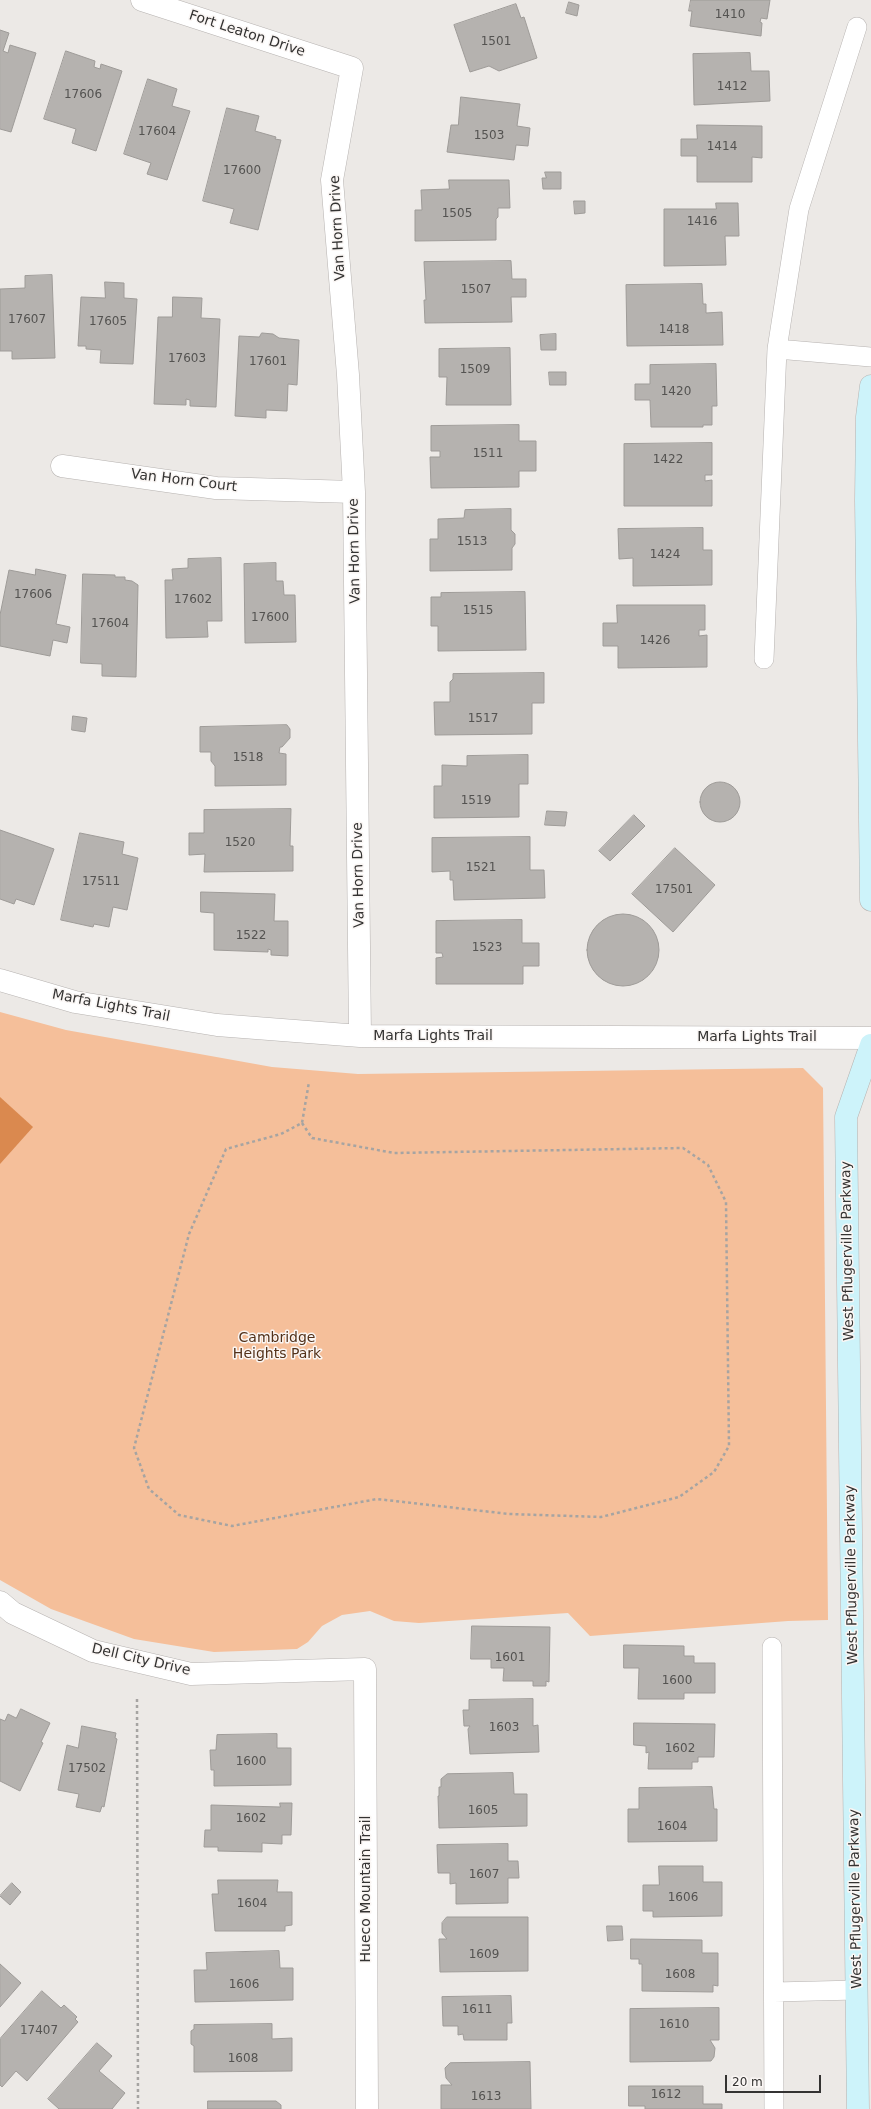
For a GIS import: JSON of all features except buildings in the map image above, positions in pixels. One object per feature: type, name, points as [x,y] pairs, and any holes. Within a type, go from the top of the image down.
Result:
[{"type":"main road","points":[[871,386],[867,417],[866,500],[871,900]]},
{"type":"main road","name":"West Pflugerville Parkway","points":[[858,2109],[846,1117],[871,1045]]},
{"type":"street","name":"Fort Leaton Drive","points":[[142,0],[352,68]]},
{"type":"street","name":"Van Horn Drive","points":[[352,68],[332,180],[348,375],[354,492],[360,1036]]},
{"type":"street","name":"Van Horn Court","points":[[62,466],[216,488],[354,492]]},
{"type":"street","name":"Marfa Lights Trail","points":[[0,980],[75,1002],[217,1025],[360,1036],[871,1038]]},
{"type":"street","name":"Dell City Drive","points":[[0,1602],[13,1613],[93,1650],[191,1674],[365,1669]]},
{"type":"street","name":"Hueco Mountain Trail","points":[[365,1669],[367,2109]]},
{"type":"lane","points":[[764,659],[777,349],[799,208],[857,27]]},
{"type":"lane","points":[[777,349],[871,357]]},
{"type":"lane","points":[[772,1647],[774,2109]]},
{"type":"lane","points":[[774,1992],[857,1990]]},
{"type":"path","points":[[302,1123],[281,1134],[226,1149],[189,1234],[134,1448],[149,1489],[179,1515],[232,1526],[377,1499],[509,1514],[601,1517],[679,1497],[714,1472],[729,1446],[726,1202],[708,1165],[683,1148],[394,1153],[312,1138],[302,1123],[309,1082]]},
{"type":"path","points":[[137,1699],[138,2109]]},
{"type":"green space","name":"Cambridge Heights Park","points":[[0,1012],[66,1030],[272,1067],[358,1074],[803,1068],[823,1088],[828,1620],[788,1621],[590,1636],[568,1613],[419,1623],[394,1621],[370,1611],[342,1615],[322,1626],[308,1642],[297,1649],[214,1652],[134,1639],[51,1609],[0,1580]]},
{"type":"shaded area","points":[[0,1097],[33,1127],[0,1164]]}]
